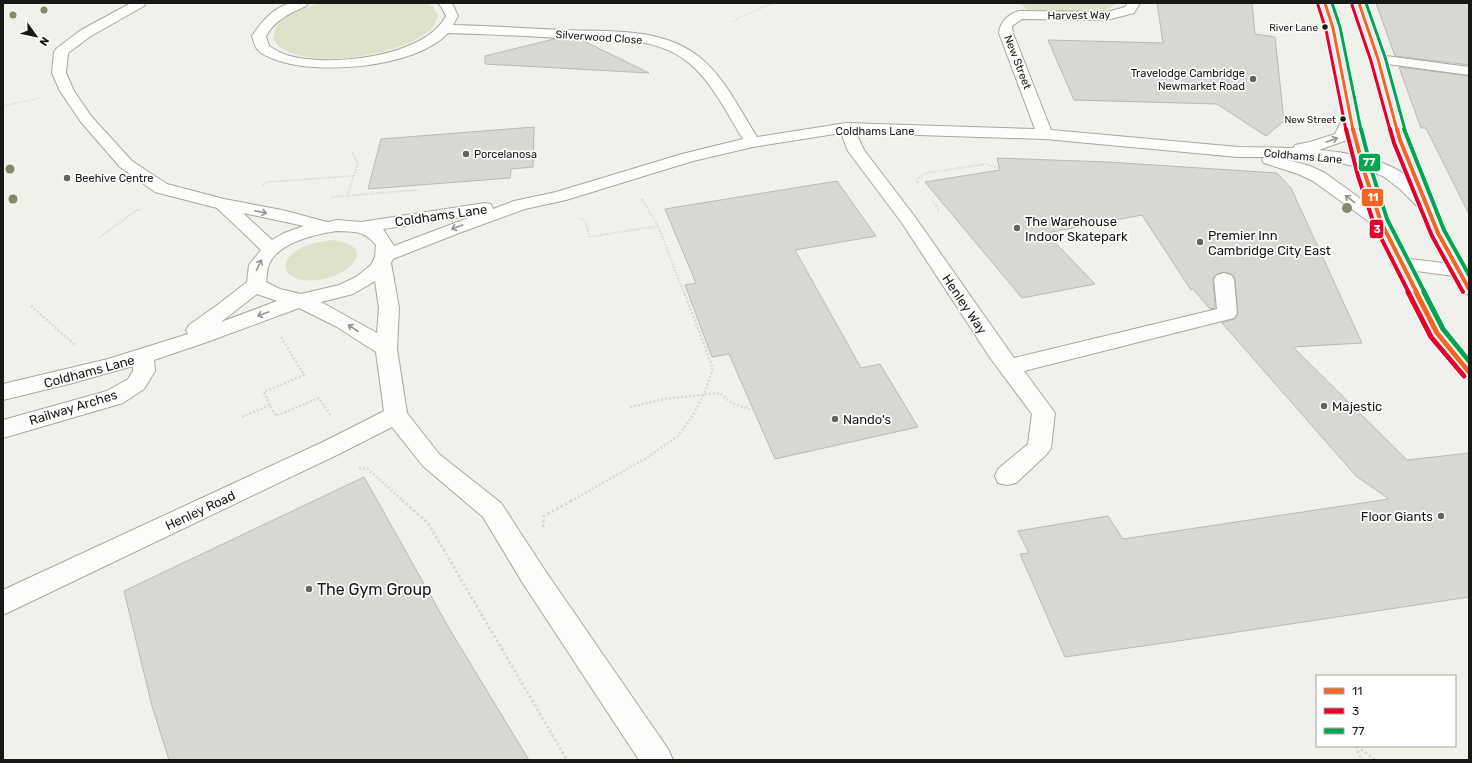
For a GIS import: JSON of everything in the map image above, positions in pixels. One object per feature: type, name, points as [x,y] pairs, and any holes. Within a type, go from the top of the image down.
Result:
[{"type":"main road","points":[[1325,3],[1332,28],[1350,117],[1381,222],[1437,333],[1469,372]]},
{"type":"main road","points":[[1359,3],[1378,58],[1400,140],[1406,156],[1438,233],[1464,271],[1469,289]]},
{"type":"street","points":[[140,3],[86,33],[61,52],[59,73],[67,91],[95,130],[126,164],[161,188],[223,204],[282,215],[324,226]]},
{"type":"street","points":[[302,3],[282,12],[266,24],[259,36],[263,48],[279,58],[305,64],[337,64],[372,60],[405,52],[430,41],[446,28],[452,16],[448,6],[444,3]]},
{"type":"street","name":"Harvest Way","points":[[1015,12],[1107,16],[1130,10],[1134,3]]},
{"type":"street","name":"New Street","points":[[1015,12],[1012,19],[1006,26],[1006,33],[1045,134]]},
{"type":"street","name":"Silverwood Close","points":[[446,28],[612,36],[653,41],[671,46],[685,53],[701,66],[753,142]]},
{"type":"street","points":[[1378,58],[1469,71]]},
{"type":"street","points":[[1238,152],[1312,147],[1322,144],[1340,137],[1350,117]]},
{"type":"street","name":"Coldhams Lane","points":[[383,259],[453,229],[520,205],[560,196],[688,157],[753,142],[846,128],[1045,134],[1238,152],[1285,152],[1331,156],[1364,168],[1373,175],[1389,172]]},
{"type":"street","name":"Henley Way","points":[[846,128],[856,151],[909,221],[1009,367],[1044,413],[1039,448],[1007,476]]},
{"type":"street","points":[[1238,152],[1286,164],[1318,177],[1381,222]]},
{"type":"street","points":[[1406,156],[1389,172],[1406,185],[1427,206]]},
{"type":"street","points":[[223,204],[270,248]]},
{"type":"street","name":"Coldhams Lane","points":[[362,227],[477,208],[520,205]]},
{"type":"street","points":[[386,349],[349,325],[300,301],[277,296],[265,291],[256,284],[254,276],[263,256],[270,248],[292,236],[324,226],[346,225],[362,227],[376,234],[384,244],[383,259],[389,308],[386,349],[396,415],[431,460],[492,510],[534,577],[657,760]]},
{"type":"street","points":[[300,301],[343,291],[363,281],[374,272],[383,259]]},
{"type":"street","points":[[1401,264],[1464,271]]},
{"type":"street","points":[[1009,367],[1227,313],[1224,279]]},
{"type":"street","name":"Coldhams Lane","points":[[174,346],[223,311],[256,284]]},
{"type":"street","name":"Coldhams Lane","points":[[3,392],[51,381],[143,356],[300,301]]},
{"type":"street","name":"Railway Arches","points":[[3,429],[115,397],[136,384],[144,371],[143,356]]},
{"type":"street","name":"Henley Road","points":[[3,603],[333,447],[396,415]]},
{"type":"path","points":[[734,22],[738,18],[773,3]]},
{"type":"path","points":[[347,196],[358,164],[352,152]]},
{"type":"path","points":[[922,188],[917,182],[917,179],[926,173],[986,164],[999,168]]},
{"type":"path","points":[[258,188],[268,182],[354,176]]},
{"type":"path","points":[[542,528],[544,516],[648,457],[678,436],[693,415],[704,394],[713,368],[658,226],[639,196]]},
{"type":"path","points":[[909,221],[937,214],[940,210],[930,199]]},
{"type":"path","points":[[100,237],[137,210],[144,209]]},
{"type":"path","points":[[580,218],[586,222],[589,236],[658,226]]},
{"type":"path","points":[[31,306],[80,349]]},
{"type":"path","points":[[280,335],[304,375],[264,392],[276,416],[319,398],[331,416]]},
{"type":"path","points":[[630,407],[664,399],[719,393],[732,403],[755,411]]},
{"type":"path","points":[[242,417],[270,405]]},
{"type":"path","points":[[353,468],[368,469],[428,523],[567,760]]},
{"type":"path","points":[[1356,747],[1361,760]]},
{"type":"path","points":[[1357,747],[1375,760]]},
{"type":"green space","points":[[320,3],[426,3],[433,7],[438,16],[433,27],[421,37],[383,52],[360,56],[314,58],[295,55],[280,47],[273,39],[275,31],[282,20],[294,13]]},
{"type":"green space","points":[[1019,3],[1118,3],[1101,13],[1031,13]]},
{"type":"green space","points":[[333,240],[347,244],[356,251],[357,255],[355,260],[343,272],[324,279],[314,280],[296,278],[288,273],[286,263],[289,257],[299,249],[320,242]]},
{"type":"building","points":[[1157,3],[1252,3],[1255,34],[1275,37],[1284,121],[1266,136],[1217,104],[1074,100],[1048,40],[1163,43]]},
{"type":"building","points":[[1376,3],[1469,3],[1469,65],[1395,56]]},
{"type":"building","points":[[554,39],[582,40],[649,73],[485,64],[485,56]]},
{"type":"building","points":[[1399,67],[1469,76],[1469,214],[1426,128],[1421,128]]},
{"type":"building","name":"Porcelanosa","points":[[534,127],[533,167],[511,169],[510,178],[368,189],[381,139]]},
{"type":"building","points":[[997,158],[1108,162],[1277,173],[1291,188],[1362,343],[1293,347],[1407,460],[1469,453],[1469,597],[1065,657],[1020,554],[1029,553],[1018,531],[1108,516],[1123,539],[1389,499],[1356,476],[1222,323],[1234,319],[1238,313],[1235,279],[1232,274],[1224,272],[1217,274],[1213,278],[1215,308],[1210,309],[1193,289],[1191,290],[1142,215],[1046,233],[1095,284],[1022,298],[925,182],[1000,170]]},
{"type":"building","points":[[837,181],[876,236],[795,250],[861,368],[880,364],[918,427],[775,459],[729,354],[712,357],[685,285],[696,283],[665,209]]},
{"type":"building","points":[[364,477],[450,630],[529,760],[169,760],[152,706],[124,591]]},
{"type":"transit line","name":"11","points":[[1325,3],[1333,28],[1350,117],[1365,174],[1381,222],[1437,333],[1469,372]]},
{"type":"transit line","name":"77","points":[[1332,3],[1340,27],[1357,115],[1372,172],[1387,219],[1443,329],[1469,361]]},
{"type":"transit line","name":"11","points":[[1359,3],[1378,59],[1400,140],[1438,233],[1469,289]]},
{"type":"transit line","name":"77","points":[[1366,3],[1385,57],[1407,138],[1444,230],[1469,275]]},
{"type":"transit line","name":"3","points":[[1318,5],[1326,30],[1343,119],[1358,176],[1374,224],[1431,337],[1464,376]]},
{"type":"transit line","name":"3","points":[[1352,5],[1371,61],[1394,143],[1432,236],[1463,292]]},
{"type":"place","name":"River Lane","points":[[1325,27]]},
{"type":"place","name":"Travelodge Cambridge Newmarket Road","points":[[1253,79]]},
{"type":"place","name":"New Street","points":[[1343,119]]},
{"type":"place","name":"Porcelanosa","points":[[466,154]]},
{"type":"place","name":"Beehive Centre","points":[[67,178]]},
{"type":"place","name":"The Warehouse Indoor Skatepark","points":[[1017,228]]},
{"type":"place","name":"Premier Inn Cambridge City East","points":[[1200,242]]},
{"type":"place","name":"Majestic","points":[[1324,406]]},
{"type":"place","name":"Nando's","points":[[835,419]]},
{"type":"place","name":"Floor Giants","points":[[1441,516]]},
{"type":"place","name":"The Gym Group","points":[[309,589]]}]
